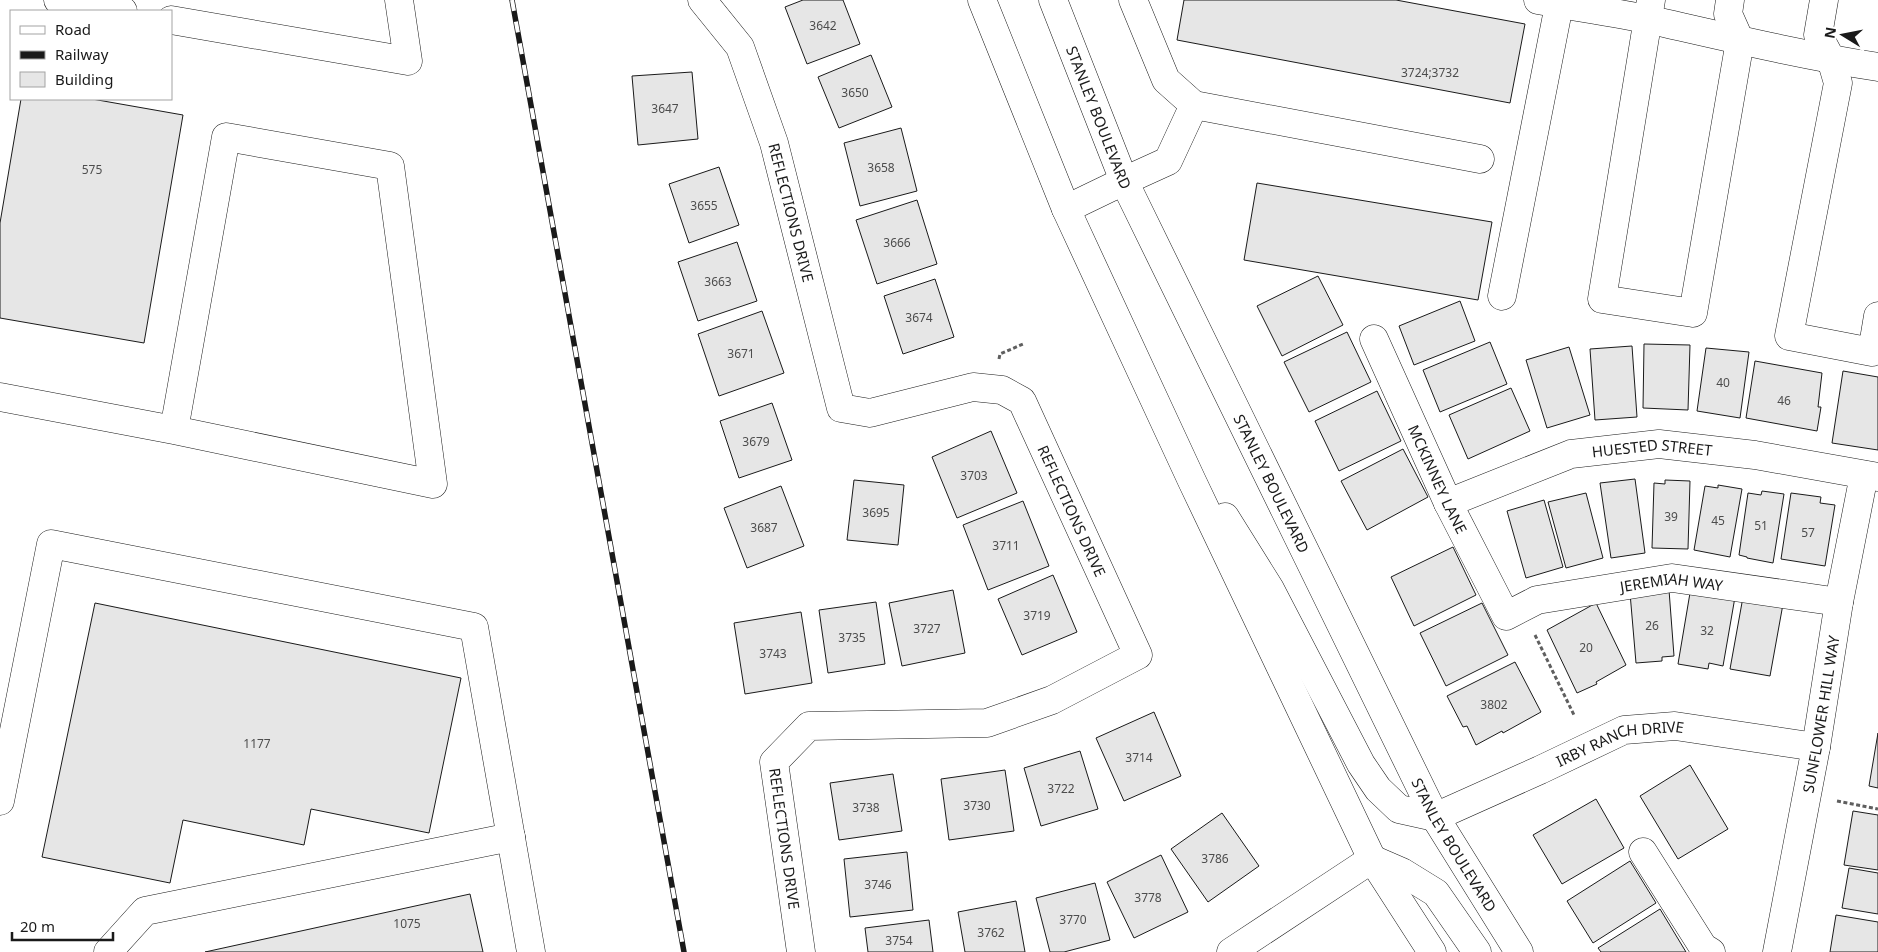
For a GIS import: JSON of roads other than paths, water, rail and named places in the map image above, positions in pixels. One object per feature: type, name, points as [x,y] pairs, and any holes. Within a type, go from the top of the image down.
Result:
[{"type":"street","points":[[58,0],[117,10]]},
{"type":"street","points":[[172,20],[408,61],[399,0]]},
{"type":"street","name":"REFLECTIONS DRIVE","points":[[702,0],[740,47],[774,143],[841,408],[870,413],[973,386],[1002,390],[1022,401],[1138,655],[1052,700],[987,722],[809,726],[774,762],[802,952]]},
{"type":"street","points":[[982,0],[1066,209],[1192,482],[1372,858],[1432,952]]},
{"type":"street","name":"STANLEY BOULEVARD","points":[[1053,0],[1124,181],[1435,817],[1519,952]]},
{"type":"street","points":[[1133,0],[1166,80],[1194,105],[1480,159]]},
{"type":"street","points":[[1650,10],[1602,299],[1693,314],[1740,41],[1728,14],[1730,0]]},
{"type":"street","points":[[1824,0],[1818,35],[1831,59],[1838,83],[1789,336],[1872,352],[1878,316]]},
{"type":"street","points":[[1502,296],[1552,1],[1650,10],[1740,41],[1878,67]]},
{"type":"street","points":[[1066,209],[1168,162],[1194,105]]},
{"type":"street","points":[[0,397],[174,430],[433,484],[390,166],[226,137],[174,430]]},
{"type":"street","name":"MCKINNEY LANE","points":[[1374,340],[1448,504],[1514,611]]},
{"type":"street","name":"HUESTED STREET","points":[[1448,504],[1571,454],[1659,444],[1755,455],[1871,476]]},
{"type":"street","name":"SUNFLOWER HILL WAY","points":[[1777,952],[1816,747],[1839,602],[1871,476]]},
{"type":"street","points":[[1192,482],[1227,518],[1270,589],[1361,764],[1378,789],[1399,809],[1435,817]]},
{"type":"street","points":[[0,801],[51,544],[474,628],[531,952]]},
{"type":"street","name":"JEREMIAH WAY","points":[[1514,611],[1537,600],[1672,578],[1839,602]]},
{"type":"street","name":"IRBY RANCH DRIVE","points":[[1435,817],[1624,730],[1675,726],[1816,747]]},
{"type":"street","points":[[108,952],[145,911],[511,837]]},
{"type":"street","points":[[1643,852],[1703,946],[1710,952]]},
{"type":"street","points":[[1231,952],[1372,858]]},
{"type":"street","points":[[1372,858],[1402,872],[1436,894],[1477,952]]},
{"type":"railway","points":[[512,0],[684,952]]}]
